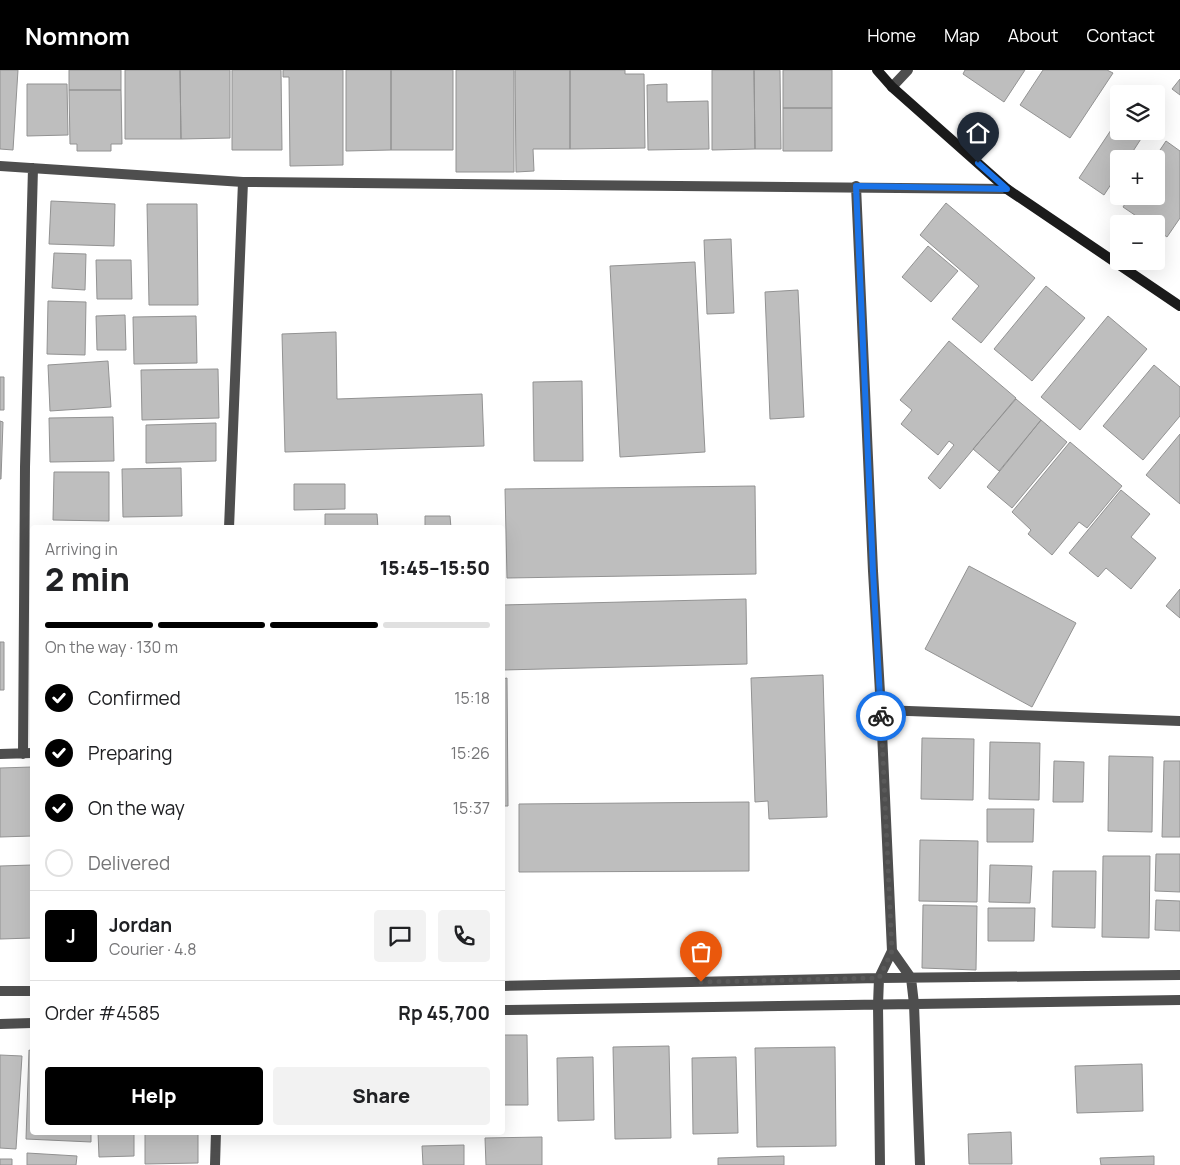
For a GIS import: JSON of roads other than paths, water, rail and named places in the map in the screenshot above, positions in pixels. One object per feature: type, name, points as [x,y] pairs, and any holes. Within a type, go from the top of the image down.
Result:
[{"type":"street","points":[[877,70],[892,87],[1007,189],[1180,306]]},
{"type":"street","points":[[892,87],[908,70]]},
{"type":"street","points":[[0,166],[243,182],[856,186],[1007,189]]},
{"type":"street","points":[[0,754],[28,753],[25,467],[33,168]]},
{"type":"street","points":[[229,525],[243,182]]},
{"type":"street","points":[[856,186],[872,561],[892,951],[879,978],[880,1165]]},
{"type":"street","points":[[881,710],[1180,721]]},
{"type":"street","points":[[892,951],[911,978],[914,1004],[920,1165]]},
{"type":"street","points":[[505,986],[879,978],[1180,975]]},
{"type":"street","points":[[0,992],[30,992]]},
{"type":"street","points":[[505,1010],[1180,1000]]},
{"type":"street","points":[[0,1024],[30,1023]]},
{"type":"street","points":[[215,1165],[216,1135]]}]
